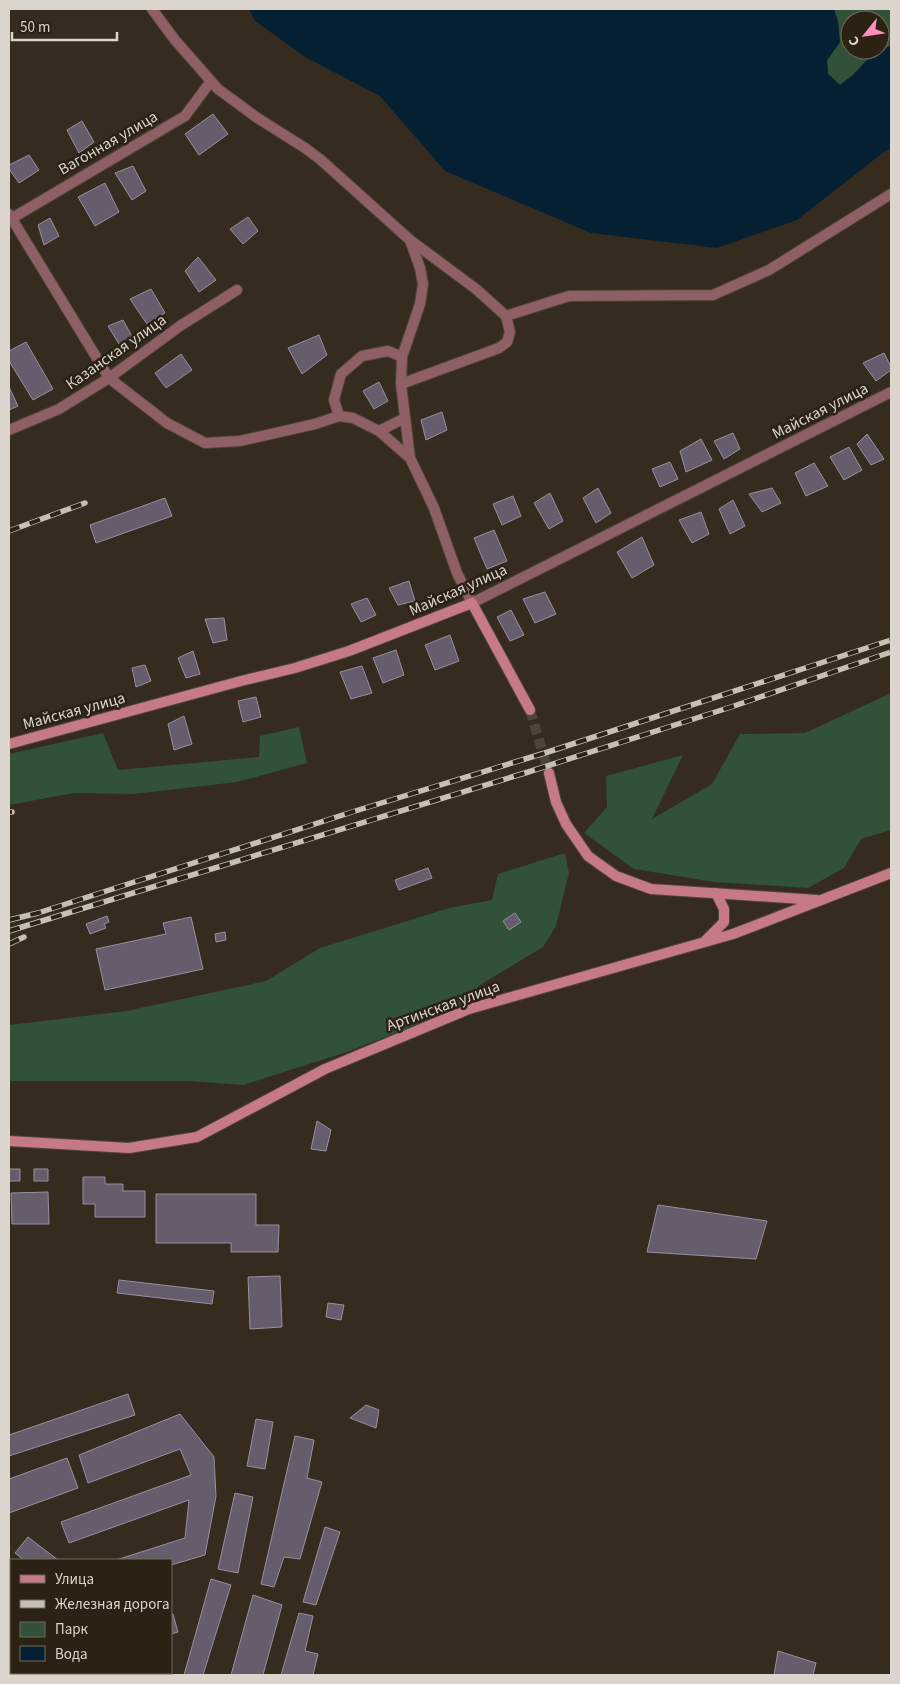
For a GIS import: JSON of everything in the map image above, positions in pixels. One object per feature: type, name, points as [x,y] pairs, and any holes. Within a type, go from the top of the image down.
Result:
[{"type":"street","points":[[152,9],[175,40],[218,89],[256,117],[322,160],[410,240],[476,289],[506,316],[510,332],[507,342],[499,348],[401,384]]},
{"type":"street","name":"Вагонная улица","points":[[10,217],[185,116],[211,81]]},
{"type":"street","points":[[506,316],[569,296],[712,295],[769,270],[891,194]]},
{"type":"street","points":[[10,217],[109,378],[167,423],[204,442],[240,441],[315,424],[340,416],[353,418],[379,431],[410,458]]},
{"type":"street","points":[[410,240],[420,268],[423,284],[420,304],[402,357],[401,384],[410,458],[434,508],[457,573],[530,710]]},
{"type":"street","name":"Казанская улица","points":[[9,430],[59,409],[109,378],[180,326],[237,290]]},
{"type":"street","points":[[340,416],[334,400],[341,374],[362,356],[388,351],[402,357]]},
{"type":"street","name":"Майская улица","points":[[9,744],[304,666],[349,651],[472,603],[891,392]]},
{"type":"street","points":[[379,431],[405,418]]},
{"type":"street","points":[[549,772],[556,802],[566,824],[588,856],[616,876],[651,888],[821,900]]},
{"type":"street","name":"Артинская улица","points":[[9,1141],[129,1148],[197,1137],[325,1069],[469,1009],[733,934],[891,873]]},
{"type":"street","points":[[704,942],[724,922],[724,909],[716,893]]},
{"type":"green space","points":[[834,9],[891,9],[891,45],[890,10],[840,10],[840,42],[838,22]]},
{"type":"green space","points":[[840,42],[840,60],[868,60],[840,85],[828,74],[827,60]]},
{"type":"green space","points":[[891,693],[891,830],[861,839],[844,868],[808,888],[714,882],[634,869],[584,833],[607,807],[606,776],[683,755],[652,819],[712,784],[740,734],[805,733]]},
{"type":"green space","points":[[299,727],[307,763],[237,782],[134,794],[74,793],[9,805],[9,754],[103,733],[118,770],[259,757],[260,736]]},
{"type":"green space","points":[[565,853],[569,873],[556,926],[543,947],[480,985],[459,1008],[347,1052],[243,1085],[189,1081],[9,1081],[9,1025],[126,1011],[266,981],[320,948],[449,908],[492,900],[498,874]]},
{"type":"water","points":[[249,9],[834,9],[838,22],[840,42],[827,60],[828,74],[840,85],[868,60],[890,60],[891,45],[891,148],[797,220],[717,248],[591,233],[445,171],[380,96],[305,57],[254,20]]},
{"type":"building","points":[[213,114],[228,134],[199,155],[185,134]]},
{"type":"building","points":[[82,121],[94,142],[79,153],[67,130]]},
{"type":"building","points":[[29,155],[39,170],[19,183],[9,169],[9,165]]},
{"type":"building","points":[[133,166],[146,191],[132,200],[115,173]]},
{"type":"building","points":[[105,183],[119,212],[95,226],[78,197]]},
{"type":"building","points":[[248,217],[258,231],[243,244],[230,229]]},
{"type":"building","points":[[50,218],[59,236],[44,245],[38,225]]},
{"type":"building","points":[[198,257],[216,280],[199,292],[185,271]]},
{"type":"building","points":[[151,289],[165,313],[147,324],[130,299]]},
{"type":"building","points":[[123,320],[133,338],[119,344],[108,326]]},
{"type":"building","points":[[319,335],[327,355],[302,374],[288,348]]},
{"type":"building","points":[[26,342],[53,389],[33,400],[9,361],[9,351]]},
{"type":"building","points":[[884,353],[891,370],[876,381],[863,363]]},
{"type":"building","points":[[181,354],[192,370],[166,388],[155,373]]},
{"type":"building","points":[[379,382],[388,401],[374,409],[363,391]]},
{"type":"building","points":[[9,387],[18,406],[9,410]]},
{"type":"building","points":[[442,412],[447,430],[426,440],[421,420]]},
{"type":"building","points":[[733,433],[740,449],[724,459],[714,441]]},
{"type":"building","points":[[867,434],[884,459],[871,465],[857,444]]},
{"type":"building","points":[[701,439],[712,460],[686,472],[680,451]]},
{"type":"building","points":[[849,447],[862,470],[844,480],[830,457]]},
{"type":"building","points":[[670,462],[678,479],[660,487],[652,469]]},
{"type":"building","points":[[814,463],[828,486],[806,496],[795,473]]},
{"type":"building","points":[[598,488],[611,513],[596,523],[583,498]]},
{"type":"building","points":[[772,488],[781,503],[762,512],[749,494]]},
{"type":"building","points":[[550,493],[563,521],[549,529],[534,503]]},
{"type":"building","points":[[513,496],[521,516],[502,525],[493,504]]},
{"type":"building","points":[[165,498],[172,516],[96,543],[90,525]]},
{"type":"building","points":[[733,500],[745,526],[730,534],[719,509]]},
{"type":"building","points":[[701,512],[709,534],[692,543],[679,520]]},
{"type":"building","points":[[494,530],[507,561],[487,569],[474,538]]},
{"type":"building","points":[[642,537],[654,565],[632,578],[617,552]]},
{"type":"building","points":[[409,581],[415,601],[398,605],[389,588]]},
{"type":"building","points":[[545,592],[556,614],[535,623],[523,599]]},
{"type":"building","points":[[367,598],[376,615],[361,622],[351,604]]},
{"type":"building","points":[[511,610],[524,635],[510,641],[497,617]]},
{"type":"building","points":[[224,618],[227,640],[213,643],[205,619]]},
{"type":"building","points":[[450,635],[459,661],[435,670],[425,645]]},
{"type":"building","points":[[396,650],[404,675],[383,683],[373,658]]},
{"type":"building","points":[[193,651],[200,674],[186,678],[178,658]]},
{"type":"building","points":[[145,665],[151,681],[136,687],[132,668]]},
{"type":"building","points":[[362,666],[372,693],[351,699],[340,672]]},
{"type":"building","points":[[256,697],[261,717],[243,722],[238,701]]},
{"type":"building","points":[[184,716],[192,744],[174,750],[168,724]]},
{"type":"building","points":[[428,868],[432,878],[399,890],[395,880]]},
{"type":"building","points":[[515,913],[521,922],[509,930],[503,921]]},
{"type":"building","points":[[107,916],[109,922],[104,924],[106,928],[90,934],[86,924]]},
{"type":"building","points":[[191,917],[203,969],[105,990],[96,949],[166,934],[163,923]]},
{"type":"building","points":[[225,932],[226,940],[216,942],[215,934]]},
{"type":"building","points":[[317,1121],[331,1130],[326,1151],[311,1149]]},
{"type":"building","points":[[9,1169],[20,1169],[20,1181],[9,1181]]},
{"type":"building","points":[[34,1169],[48,1169],[48,1181],[34,1181]]},
{"type":"building","points":[[83,1177],[105,1177],[105,1184],[123,1184],[123,1191],[145,1191],[145,1217],[95,1217],[95,1204],[83,1204]]},
{"type":"building","points":[[48,1192],[49,1224],[12,1224],[11,1193]]},
{"type":"building","points":[[156,1194],[256,1194],[256,1225],[279,1225],[278,1252],[231,1252],[231,1243],[156,1243]]},
{"type":"building","points":[[658,1205],[767,1221],[756,1259],[647,1252]]},
{"type":"building","points":[[280,1276],[282,1327],[250,1329],[248,1277]]},
{"type":"building","points":[[119,1280],[214,1291],[212,1304],[117,1293]]},
{"type":"building","points":[[328,1303],[344,1305],[341,1320],[326,1317]]},
{"type":"building","points":[[128,1394],[135,1415],[9,1456],[9,1435]]},
{"type":"building","points":[[366,1405],[379,1410],[376,1428],[350,1418]]},
{"type":"building","points":[[180,1414],[214,1457],[216,1496],[205,1555],[172,1565],[172,1559],[119,1559],[185,1538],[189,1500],[69,1543],[61,1522],[191,1475],[180,1449],[88,1483],[79,1455]]},
{"type":"building","points":[[256,1419],[273,1422],[265,1469],[247,1466]]},
{"type":"building","points":[[295,1436],[314,1440],[307,1478],[322,1482],[300,1559],[284,1557],[274,1587],[261,1584]]},
{"type":"building","points":[[67,1458],[78,1488],[9,1513],[9,1479]]},
{"type":"building","points":[[235,1493],[253,1497],[238,1573],[218,1569]]},
{"type":"building","points":[[325,1527],[340,1532],[316,1605],[303,1602]]},
{"type":"building","points":[[28,1537],[57,1559],[23,1559],[15,1553]]},
{"type":"building","points":[[211,1579],[231,1585],[203,1675],[184,1675]]},
{"type":"building","points":[[253,1595],[282,1605],[263,1675],[231,1675]]},
{"type":"building","points":[[299,1613],[313,1616],[305,1651],[318,1654],[313,1675],[281,1675]]},
{"type":"building","points":[[172,1614],[178,1632],[172,1634]]},
{"type":"building","points":[[778,1651],[816,1663],[813,1675],[774,1675]]},
{"type":"building","points":[[104,1674],[158,1674],[154,1675],[101,1675]]},
{"type":"tunnel","points":[[530,710],[549,773]]},
{"type":"railway","points":[[9,531],[85,503]]},
{"type":"railway","points":[[9,920],[38,913],[352,812],[548,752],[891,640]]},
{"type":"railway","points":[[9,931],[525,773],[731,707],[891,652]]},
{"type":"railway","points":[[9,944],[24,937]]}]
